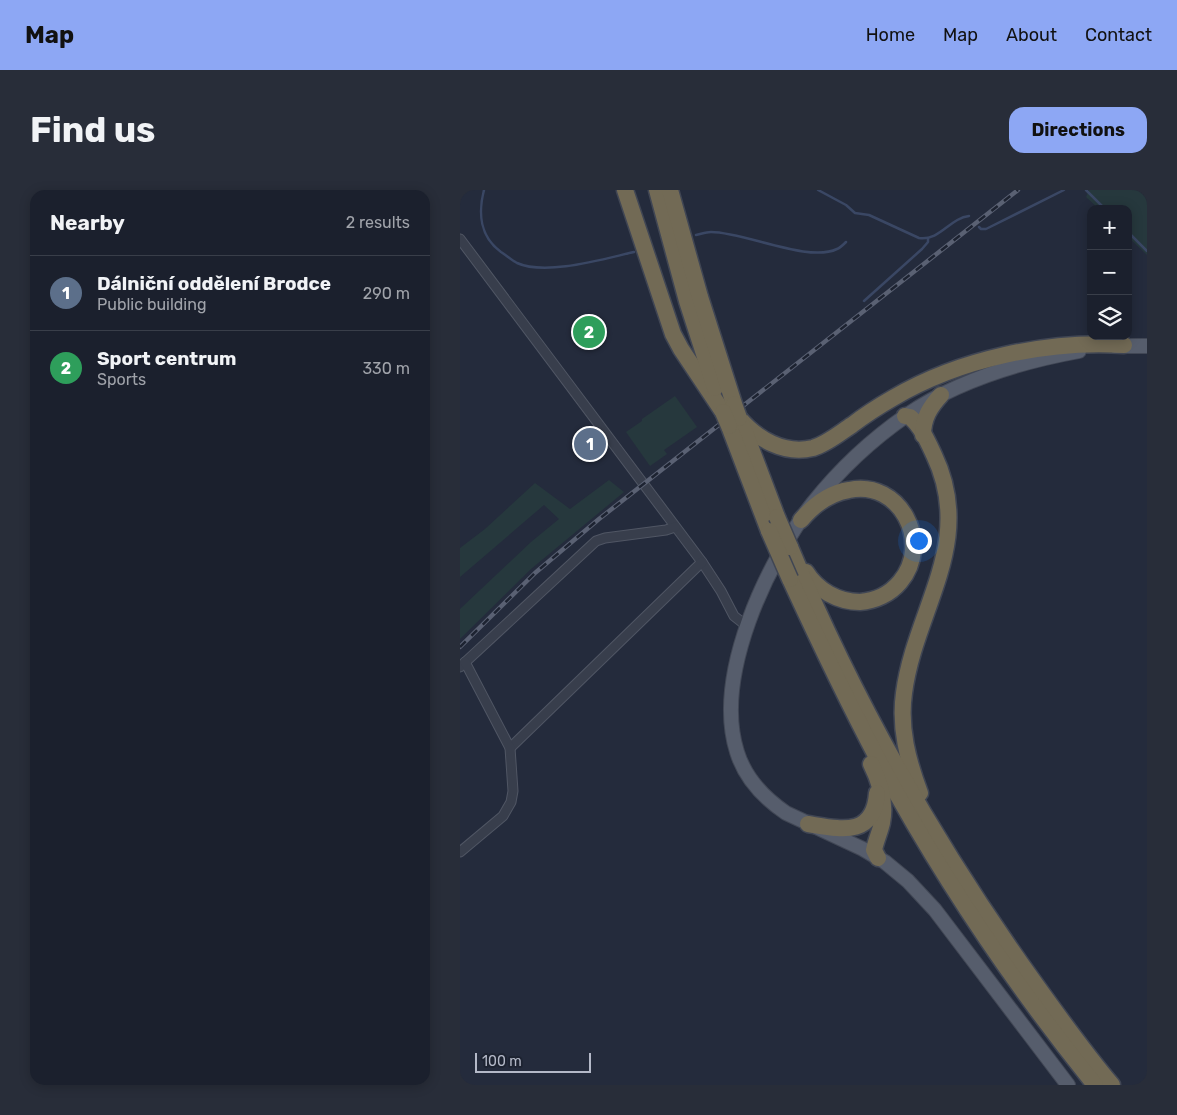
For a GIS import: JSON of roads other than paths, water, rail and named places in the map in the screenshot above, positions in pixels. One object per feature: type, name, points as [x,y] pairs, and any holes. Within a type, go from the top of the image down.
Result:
[{"type":"highway","points":[[625,190],[673,334],[681,349],[731,415],[770,443],[786,448],[799,450],[813,448],[827,442],[895,396],[940,374],[986,360],[1045,348],[1084,345],[1124,345]]},
{"type":"highway","points":[[657,190],[690,310],[773,524],[863,703],[896,766],[946,852],[999,933],[1112,1085]]},
{"type":"highway","points":[[670,190],[731,415]]},
{"type":"highway","points":[[923,435],[927,414],[941,395]]},
{"type":"highway","points":[[905,416],[914,420],[923,435],[942,472],[948,499],[949,526],[943,563],[906,682],[903,718],[905,743],[914,775],[927,812],[946,852]]},
{"type":"highway","points":[[796,569],[827,593],[851,601],[868,601],[884,595],[897,586],[910,565],[914,549],[913,532],[902,510],[885,496],[871,490],[849,489],[832,495],[818,503],[801,520]]},
{"type":"highway","points":[[773,524],[790,547],[847,714],[874,769],[880,787],[883,804],[882,822],[874,847],[874,853],[878,858]]},
{"type":"highway","points":[[829,662],[883,768],[951,883],[988,941],[1095,1085]]},
{"type":"highway","points":[[808,824],[844,830],[862,824],[873,812],[877,799],[874,769]]},
{"type":"main road","points":[[1068,1085],[934,910],[908,881],[878,858],[786,813],[766,797],[750,778],[738,753],[732,725],[732,696],[739,654],[759,596],[770,572],[801,520],[844,468],[863,449],[905,416],[941,395],[985,376],[1037,360],[1088,349],[1124,345],[1147,346]]},
{"type":"street","points":[[460,239],[702,562],[721,591],[734,616],[748,627]]},
{"type":"street","points":[[460,852],[500,820],[510,807],[513,791],[510,748],[463,664],[596,541],[675,527]]},
{"type":"street","points":[[510,748],[702,562]]},
{"type":"waterway","points":[[484,190],[481,216],[485,232],[494,246],[517,263],[529,267],[559,267],[634,252]]},
{"type":"waterway","points":[[818,190],[846,205],[855,213],[869,215],[919,238],[933,236],[956,221],[969,216]]},
{"type":"waterway","points":[[979,227],[986,229],[1064,190]]},
{"type":"waterway","points":[[1086,190],[1101,205]]},
{"type":"waterway","points":[[696,235],[709,232],[725,233],[793,250],[810,252],[825,252],[837,249],[846,242]]},
{"type":"waterway","points":[[1132,236],[1147,251]]},
{"type":"waterway","points":[[864,301],[922,249],[928,242],[928,238]]},
{"type":"railway","points":[[460,647],[535,573],[599,519],[1018,190]]},
{"type":"place","name":"Sport centrum","points":[[589,332]]},
{"type":"place","name":"Dálniční oddělení Brodce","points":[[590,444]]}]
